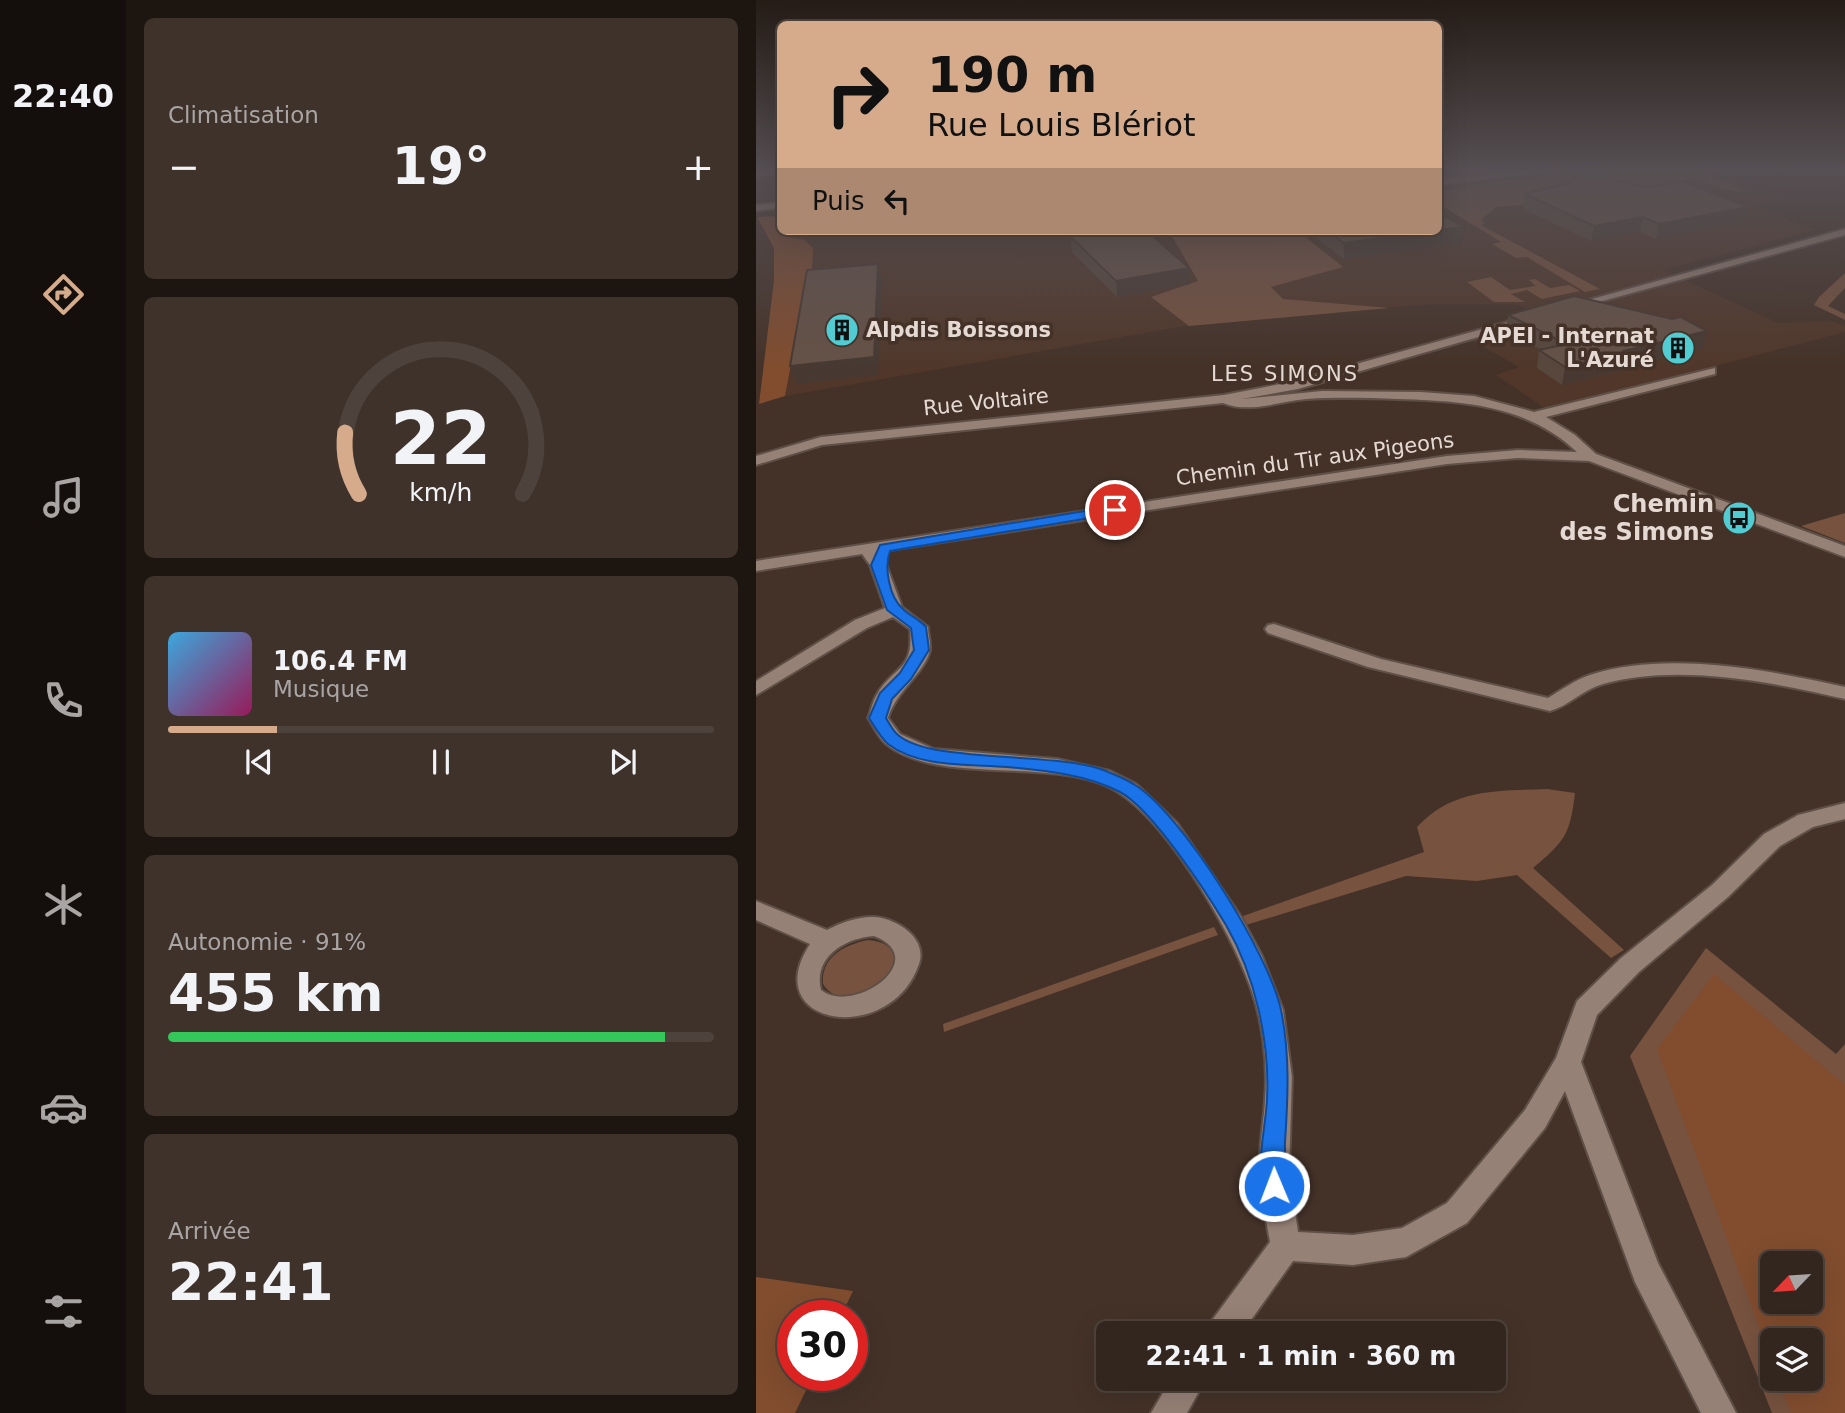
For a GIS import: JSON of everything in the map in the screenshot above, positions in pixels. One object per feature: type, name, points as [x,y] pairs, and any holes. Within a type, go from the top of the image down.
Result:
[{"type":"street","points":[[1224,399],[1293,386],[1827,237]]},
{"type":"street","points":[[1533,416],[1711,371]]},
{"type":"street","points":[[1224,399],[1235,403],[1328,394],[1459,396],[1494,402],[1533,416],[1572,436],[1591,457],[1845,552]]},
{"type":"street","name":"Rue Voltaire","points":[[756,461],[821,441],[1224,399]]},
{"type":"street","points":[[1568,454],[1572,436]]},
{"type":"street","name":"Chemin du Tir aux Pigeons","points":[[756,566],[876,554],[1447,460],[1568,454],[1591,457]]},
{"type":"street","points":[[876,554],[894,610],[919,627],[921,650],[906,676],[885,697],[877,718],[893,739],[912,749],[949,758],[1011,761],[1098,775],[1130,790],[1162,821],[1234,923],[1264,986],[1270,1011],[1279,1098],[1273,1144],[1274,1186],[1286,1246],[1231,1321]]},
{"type":"street","points":[[756,689],[861,624],[894,610]]},
{"type":"street","points":[[1274,629],[1300,640],[1549,705],[1599,678],[1679,670],[1749,676],[1845,693]]},
{"type":"street","points":[[1286,1246],[1353,1250],[1406,1242],[1457,1213],[1535,1119],[1568,1062],[1586,1009],[1630,965],[1720,891],[1772,840],[1806,821],[1845,811]]},
{"type":"street","points":[[756,910],[810,931],[827,942]]},
{"type":"street","points":[[1568,1062],[1647,1272],[1719,1413]]},
{"type":"street","points":[[1168,1413],[1182,1391]]},
{"type":"shaded area","points":[[768,237],[804,240],[813,248],[812,274],[806,286],[785,396],[759,404],[774,280],[774,248]]},
{"type":"shaded area","points":[[786,237],[1789,237],[1663,270],[1778,323],[1832,321],[1845,326],[1845,332],[1548,410],[1496,375],[1519,367],[1459,333],[1531,312],[1519,305],[1494,304],[1437,304],[1231,318],[785,396],[806,286],[812,274],[813,248]]},
{"type":"shaded area","points":[[1172,237],[1305,237],[1343,267],[1271,287],[1283,299],[1389,308],[1189,326],[1151,297],[1198,281]]},
{"type":"shaded area","points":[[1493,237],[1503,237],[1600,289],[1585,292],[1527,257],[1516,258],[1492,244],[1501,242]]},
{"type":"shaded area","points":[[1845,273],[1845,288],[1828,306],[1845,314],[1845,320],[1814,305]]},
{"type":"shaded area","points":[[1491,277],[1510,290],[1536,286],[1529,280],[1535,279],[1550,288],[1569,285],[1580,291],[1542,299],[1527,290],[1511,294],[1525,302],[1494,302],[1467,282]]},
{"type":"shaded area","points":[[1845,513],[1845,543],[1801,526]]},
{"type":"shaded area","points":[[1547,789],[1575,793],[1571,819],[1559,843],[1533,868],[1624,950],[1611,958],[1517,875],[1477,881],[1406,876],[1246,925],[1243,916],[1424,852],[1417,827],[1445,805],[1477,794]]},
{"type":"shaded area","points":[[1214,927],[1218,935],[944,1032],[943,1024]]},
{"type":"shaded area","points":[[868,940],[890,948],[895,957],[895,970],[870,995],[844,997],[827,990],[823,984],[823,975],[830,960],[843,949]]},
{"type":"shaded area","points":[[1706,948],[1836,1054],[1845,1044],[1845,1413],[1772,1413],[1763,1391],[1823,1391],[1823,1328],[1760,1328],[1760,1383],[1630,1056]]},
{"type":"shaded area","points":[[1714,974],[1845,1085],[1845,1413],[1791,1413],[1783,1391],[1823,1391],[1823,1328],[1760,1330],[1657,1049]]},
{"type":"shaded area","points":[[756,1277],[853,1291],[849,1300],[777,1300],[777,1391],[806,1391],[795,1413],[756,1413]]},
{"type":"building","points":[[1071,237],[1154,237],[1189,268],[1116,281]]},
{"type":"building","points":[[1335,237],[1388,237],[1344,243]]},
{"type":"building","name":"Alpdis Boissons","points":[[878,264],[874,357],[790,366],[807,270]]},
{"type":"building","points":[[1574,296],[1672,319],[1681,317],[1707,331],[1565,367],[1539,350],[1567,344],[1508,315]]},
{"type":"place","name":"Alpdis Boissons","points":[[842,330]]},
{"type":"place","name":"APEI - Internat L'Azuré","points":[[1678,348]]},
{"type":"place","name":"Chemin des Simons","points":[[1739,518]]},
{"type":"district","name":"LES SIMONS","points":[[1285,374]]},
{"type":"route","points":[[1115,510],[884,548],[878,565],[881,576],[894,610],[919,627],[921,650],[906,676],[885,697],[877,718],[893,739],[912,749],[949,758],[982,762],[1011,761],[1098,775],[1130,790],[1162,821],[1234,923],[1264,986],[1270,1011],[1279,1098],[1273,1144],[1274,1186]]}]
